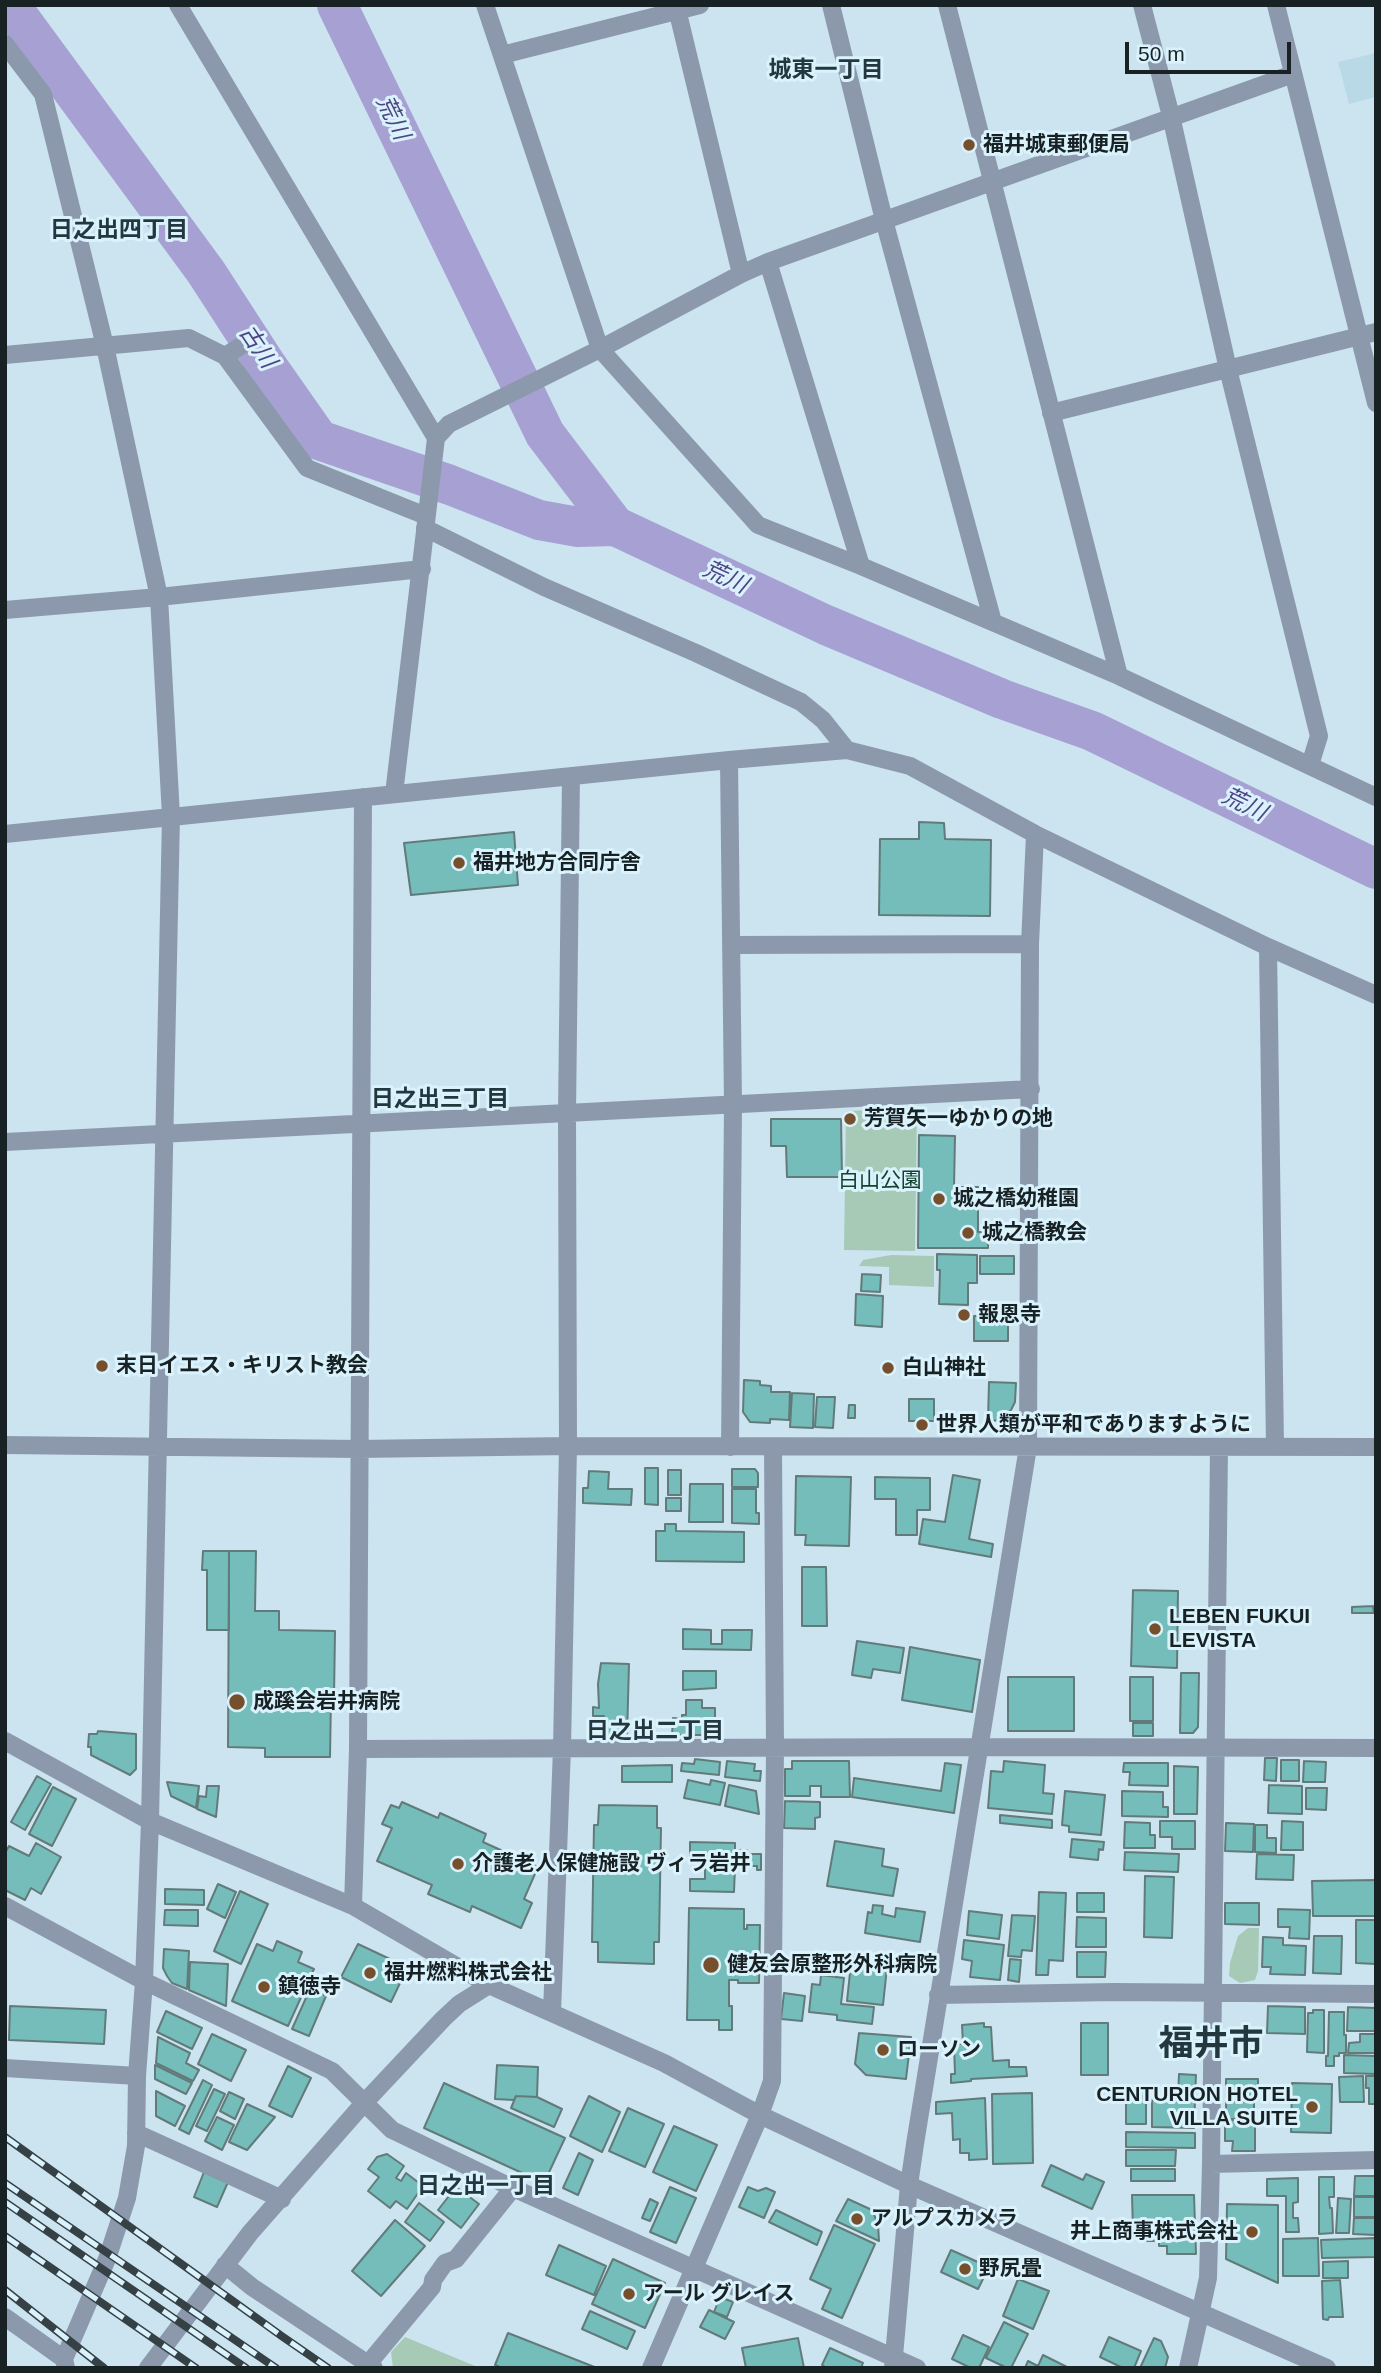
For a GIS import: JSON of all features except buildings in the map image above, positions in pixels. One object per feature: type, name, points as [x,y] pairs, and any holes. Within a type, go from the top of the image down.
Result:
[{"type":"street","points":[[178,5],[436,438],[394,794]]},
{"type":"street","points":[[485,5],[600,348],[758,525],[1119,676],[1376,797]]},
{"type":"street","points":[[502,55],[676,8],[700,5]]},
{"type":"street","points":[[831,5],[884,220],[993,622]]},
{"type":"street","points":[[947,5],[1119,676]]},
{"type":"street","points":[[1142,5],[1319,736],[1310,765]]},
{"type":"street","points":[[1276,5],[1293,74],[1368,334],[1376,403]]},
{"type":"street","points":[[676,8],[741,274]]},
{"type":"street","points":[[5,44],[43,94],[105,346],[159,597],[171,816],[150,1821],[133,2173],[107,2259],[65,2363],[5,2317]]},
{"type":"street","points":[[436,438],[449,424],[768,262],[1293,74]]},
{"type":"street","points":[[768,262],[861,566]]},
{"type":"street","points":[[1051,413],[1368,334]]},
{"type":"street","points":[[230,353],[255,337]]},
{"type":"street","points":[[5,355],[189,338],[230,353],[307,468],[426,515],[544,587],[801,702],[823,720],[847,750]]},
{"type":"street","points":[[5,610],[159,597],[422,569]]},
{"type":"street","points":[[5,834],[847,750],[910,766],[1034,834],[1268,947],[1376,995]]},
{"type":"street","points":[[729,760],[733,1105],[730,1447]]},
{"type":"street","points":[[552,2012],[562,1748],[568,1446],[567,1113],[571,776]]},
{"type":"street","points":[[353,1906],[358,1749],[363,797]]},
{"type":"street","points":[[893,2363],[909,2185],[1028,1447],[1030,944],[1034,834]]},
{"type":"street","points":[[732,945],[1030,944]]},
{"type":"street","points":[[1268,947],[1275,1447]]},
{"type":"street","points":[[5,1142],[1031,1089]]},
{"type":"street","points":[[5,1445],[359,1449],[568,1446],[1376,1447]]},
{"type":"street","points":[[1188,2368],[1208,2278],[1219,1447]]},
{"type":"street","points":[[651,2368],[760,2115],[772,2081],[775,1747],[773,1448]]},
{"type":"street","points":[[5,1741],[150,1821],[353,1906],[489,1985],[664,2063],[760,2115],[909,2185],[1327,2368]]},
{"type":"street","points":[[358,1749],[1376,1748]]},
{"type":"street","points":[[5,1906],[144,1982],[332,2071],[392,2130],[513,2188],[695,2268],[893,2363],[916,2368]]},
{"type":"street","points":[[148,2368],[225,2265],[364,2104],[451,2012],[467,1998],[489,1985]]},
{"type":"street","points":[[938,1995],[1115,1992],[1376,1994]]},
{"type":"street","points":[[5,2068],[137,2076]]},
{"type":"street","points":[[136,2133],[282,2199]]},
{"type":"street","points":[[1211,2164],[1376,2160]]},
{"type":"street","points":[[225,2265],[252,2287],[371,2366],[432,2287],[433,2280],[445,2263],[456,2259],[513,2188]]},
{"type":"shaded area","points":[[1376,53],[1376,97],[1349,104],[1338,62]]},
{"type":"green space","name":"白山公園","points":[[917,1108],[915,1251],[844,1250],[846,1111]]},
{"type":"green space","points":[[891,1255],[934,1256],[934,1287],[889,1285],[889,1267],[859,1266],[863,1260]]},
{"type":"green space","points":[[1248,1928],[1259,1928],[1258,1971],[1255,1980],[1240,1983],[1229,1976],[1230,1963],[1238,1936]]},
{"type":"green space","points":[[405,2337],[480,2368],[393,2368],[391,2352]]},
{"type":"waterway","name":"古川","points":[[10,5],[206,272],[319,440],[450,485],[539,520],[578,527],[615,526]]},
{"type":"waterway","name":"荒川","points":[[337,5],[545,434],[615,526],[826,625],[1002,699],[1092,731],[1376,869]]},
{"type":"railway","points":[[5,2137],[328,2368]]},
{"type":"railway","points":[[5,2183],[276,2368]]},
{"type":"railway","points":[[5,2202],[246,2368]]},
{"type":"railway","points":[[5,2236],[196,2368]]},
{"type":"railway","points":[[5,2290],[104,2368]]},
{"type":"place","name":"福井城東郵便局","points":[[969,145]]},
{"type":"place","name":"福井地方合同庁舎","points":[[459,863]]},
{"type":"place","name":"芳賀矢一ゆかりの地","points":[[850,1119]]},
{"type":"place","name":"城之橋幼稚園","points":[[939,1199]]},
{"type":"place","name":"城之橋教会","points":[[968,1233]]},
{"type":"place","name":"報恩寺","points":[[964,1315]]},
{"type":"place","name":"末日イエス・キリスト教会","points":[[102,1366]]},
{"type":"place","name":"白山神社","points":[[888,1368]]},
{"type":"place","name":"世界人類が平和でありますように","points":[[922,1425]]},
{"type":"place","name":"LEBEN FUKUI LEVISTA","points":[[1155,1629]]},
{"type":"place","name":"成蹊会岩井病院","points":[[237,1702]]},
{"type":"place","name":"介護老人保健施設 ヴィラ岩井","points":[[458,1864]]},
{"type":"place","name":"健友会原整形外科病院","points":[[711,1965]]},
{"type":"place","name":"福井燃料株式会社","points":[[370,1973]]},
{"type":"place","name":"鎮徳寺","points":[[264,1987]]},
{"type":"place","name":"ローソン","points":[[883,2050]]},
{"type":"place","name":"CENTURION HOTEL VILLA SUITE","points":[[1312,2107]]},
{"type":"place","name":"アルプスカメラ","points":[[857,2219]]},
{"type":"place","name":"井上商事株式会社","points":[[1252,2232]]},
{"type":"place","name":"野尻畳","points":[[965,2269]]},
{"type":"place","name":"アール グレイス","points":[[629,2294]]},
{"type":"district","name":"城東一丁目","points":[[826,71]]},
{"type":"district","name":"日之出四丁目","points":[[119,231]]},
{"type":"district","name":"日之出三丁目","points":[[440,1100]]},
{"type":"district","name":"日之出二丁目","points":[[655,1732]]},
{"type":"district","name":"福井市","points":[[1211,2045]]},
{"type":"district","name":"日之出一丁目","points":[[486,2187]]}]
